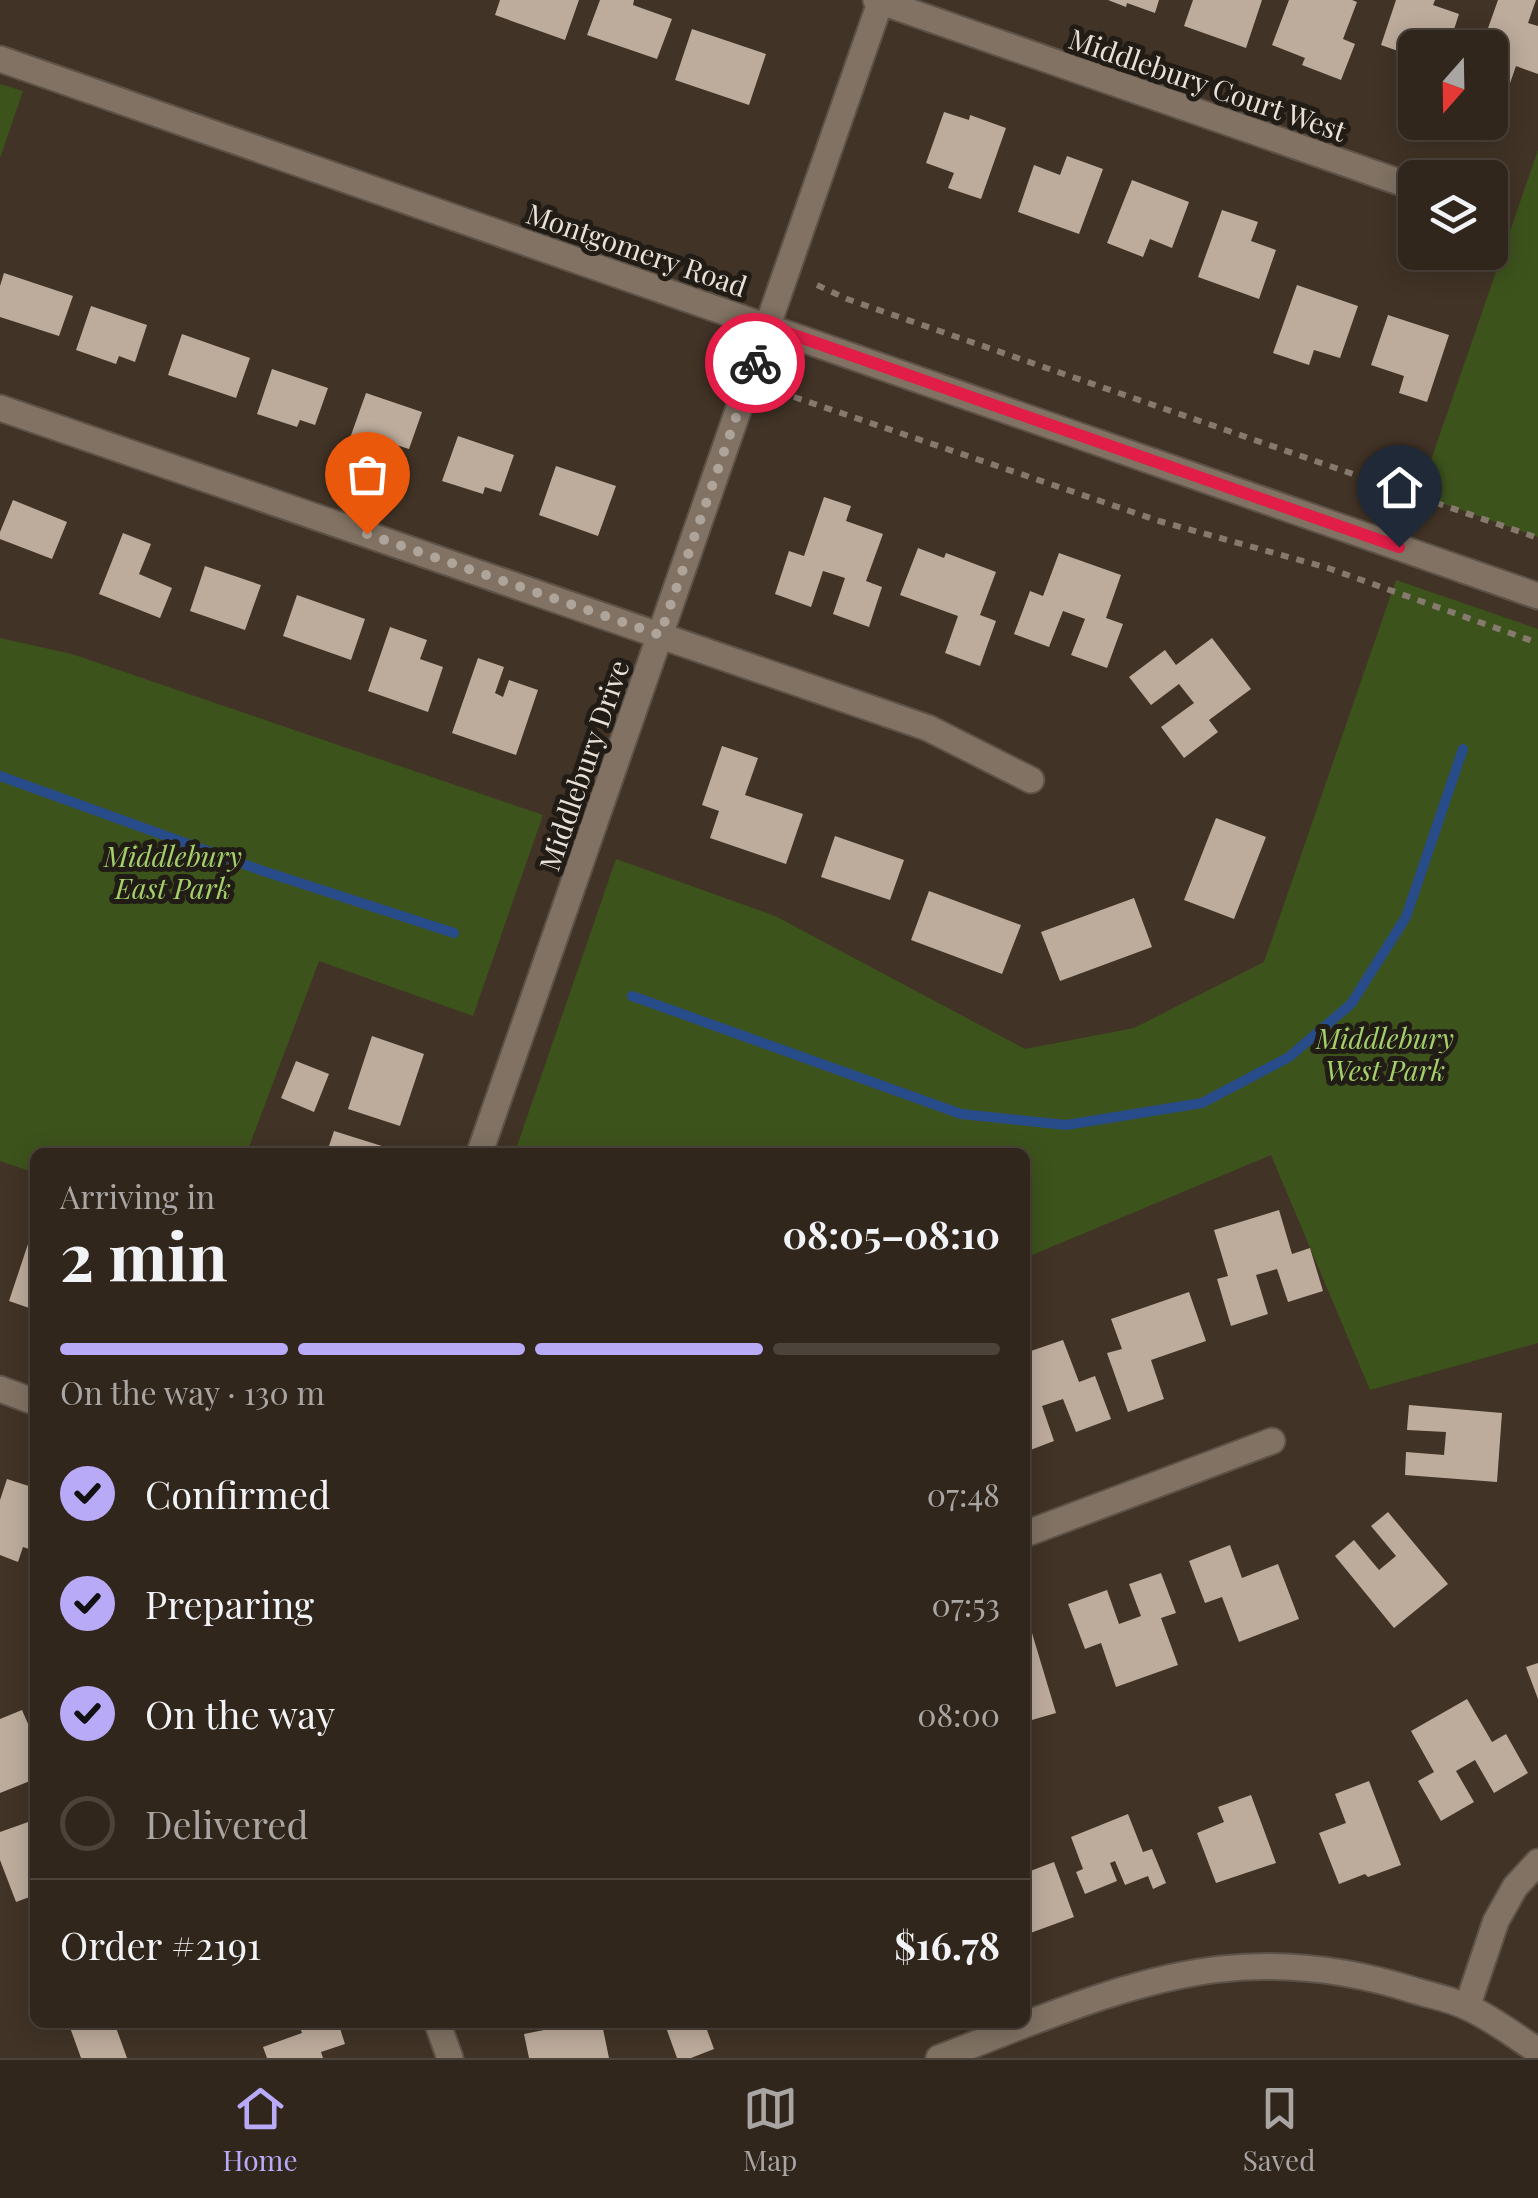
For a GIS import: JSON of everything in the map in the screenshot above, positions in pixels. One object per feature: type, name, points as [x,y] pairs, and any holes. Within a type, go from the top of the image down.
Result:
[{"type":"street","name":"Middlebury Court West","points":[[879,0],[1398,182]]},
{"type":"street","name":"Middlebury Drive","points":[[481,1148],[879,0]]},
{"type":"street","name":"Montgomery Road","points":[[0,59],[1538,596]]},
{"type":"street","points":[[0,408],[928,728],[1031,780]]},
{"type":"street","points":[[0,1389],[30,1400]]},
{"type":"street","points":[[1030,1532],[1272,1441]]},
{"type":"street","points":[[1467,2007],[1496,1920],[1516,1887],[1538,1862]]},
{"type":"street","points":[[1030,2023],[1158,1980],[1222,1969],[1295,1968],[1390,1982],[1467,2007],[1538,2050]]},
{"type":"street","points":[[438,2028],[450,2058]]},
{"type":"street","points":[[939,2058],[1017,2028]]},
{"type":"path","points":[[816,285],[1538,538]]},
{"type":"path","points":[[794,396],[1160,521],[1328,568],[1538,643]]},
{"type":"green space","points":[[0,84],[23,91],[0,158]]},
{"type":"green space","points":[[1538,150],[1538,537],[1419,495],[1497,270],[1508,270],[1508,237]]},
{"type":"green space","name":"Middlebury West Park","points":[[1396,580],[1538,629],[1538,1343],[1370,1390],[1271,1155],[1030,1256],[1030,1148],[516,1148],[616,859],[775,916],[1025,1049],[1134,1028],[1264,962]]},
{"type":"green space","name":"Middlebury East Park","points":[[0,638],[72,654],[543,815],[473,1016],[319,961],[249,1148],[30,1148],[30,1171],[0,1161]]},
{"type":"building","points":[[500,0],[579,0],[565,40],[495,15]]},
{"type":"building","points":[[600,0],[634,0],[633,5],[672,19],[657,59],[587,35]]},
{"type":"building","points":[[1108,0],[1159,0],[1155,13]]},
{"type":"building","points":[[1193,0],[1262,0],[1246,48],[1184,26]]},
{"type":"building","points":[[1289,0],[1357,2],[1343,39],[1355,44],[1341,80],[1302,65],[1305,58],[1272,45]]},
{"type":"building","points":[[1396,0],[1435,0],[1433,5],[1459,14],[1454,30],[1398,30],[1398,51],[1381,45]]},
{"type":"building","points":[[1498,0],[1536,0],[1528,23],[1538,26],[1538,74],[1516,66],[1508,89],[1508,30],[1487,30]]},
{"type":"building","points":[[692,29],[766,54],[749,105],[675,80]]},
{"type":"building","points":[[944,112],[969,120],[970,115],[1006,128],[981,199],[948,188],[954,173],[926,163]]},
{"type":"building","points":[[1067,156],[1103,169],[1079,234],[1018,212],[1034,165],[1060,175]]},
{"type":"building","points":[[1132,180],[1189,202],[1172,248],[1150,239],[1143,257],[1107,243]]},
{"type":"building","points":[[1222,210],[1258,222],[1251,241],[1276,250],[1259,299],[1198,277]]},
{"type":"building","points":[[4,273],[73,296],[59,336],[0,317]]},
{"type":"building","points":[[1297,285],[1358,306],[1340,358],[1314,350],[1309,365],[1273,353]]},
{"type":"building","points":[[91,306],[147,325],[135,362],[119,356],[116,364],[76,350]]},
{"type":"building","points":[[1388,315],[1449,335],[1427,402],[1399,393],[1404,376],[1371,365]]},
{"type":"building","points":[[182,334],[250,358],[236,398],[168,375]]},
{"type":"building","points":[[272,369],[328,388],[315,425],[300,420],[297,427],[257,414]]},
{"type":"building","points":[[366,393],[422,412],[409,449],[393,444],[391,452],[350,438]]},
{"type":"building","points":[[458,436],[514,455],[501,492],[485,487],[483,494],[442,481]]},
{"type":"building","points":[[556,466],[616,486],[598,536],[539,515]]},
{"type":"building","points":[[824,497],[851,506],[846,521],[883,534],[866,581],[882,587],[869,627],[833,614],[845,578],[823,571],[811,607],[775,594],[789,551],[804,556]]},
{"type":"building","points":[[13,500],[67,522],[52,559],[0,539]]},
{"type":"building","points":[[123,533],[151,544],[139,574],[172,588],[160,618],[99,594]]},
{"type":"building","points":[[918,548],[944,558],[946,553],[996,572],[980,615],[996,621],[980,666],[945,653],[958,616],[900,595]]},
{"type":"building","points":[[1059,553],[1121,575],[1106,618],[1123,624],[1107,668],[1071,655],[1085,619],[1063,611],[1049,647],[1014,634],[1030,591],[1043,596]]},
{"type":"building","points":[[205,566],[261,585],[245,630],[190,611]]},
{"type":"building","points":[[297,595],[365,619],[351,660],[283,636]]},
{"type":"building","points":[[390,627],[427,640],[420,659],[443,667],[428,712],[368,691]]},
{"type":"building","points":[[1212,638],[1251,689],[1209,720],[1218,732],[1184,758],[1161,727],[1194,703],[1179,684],[1151,705],[1129,677],[1165,650],[1176,665]]},
{"type":"building","points":[[478,658],[504,667],[495,693],[503,697],[509,680],[538,690],[516,755],[452,733]]},
{"type":"building","points":[[722,746],[758,758],[745,795],[803,814],[786,864],[710,838],[719,811],[702,805]]},
{"type":"building","points":[[1216,818],[1266,837],[1234,919],[1184,900]]},
{"type":"building","points":[[835,836],[904,860],[890,900],[821,877]]},
{"type":"building","points":[[929,891],[1021,925],[1002,974],[911,940]]},
{"type":"building","points":[[1134,898],[1152,947],[1060,981],[1041,932]]},
{"type":"building","points":[[372,1036],[424,1054],[400,1126],[348,1109]]},
{"type":"building","points":[[296,1061],[329,1074],[314,1112],[281,1098]]},
{"type":"building","points":[[334,1131],[385,1147],[385,1148],[328,1148]]},
{"type":"building","points":[[1279,1210],[1292,1254],[1310,1248],[1323,1291],[1288,1302],[1277,1269],[1256,1275],[1268,1314],[1231,1326],[1217,1279],[1228,1276],[1214,1230]]},
{"type":"building","points":[[30,1238],[30,1308],[9,1301]]},
{"type":"building","points":[[1189,1292],[1206,1341],[1151,1360],[1164,1399],[1128,1412],[1107,1353],[1122,1349],[1111,1319]]},
{"type":"building","points":[[1063,1340],[1079,1382],[1095,1376],[1111,1419],[1076,1432],[1063,1399],[1042,1406],[1054,1441],[1030,1450],[1030,1351]]},
{"type":"building","points":[[1409,1405],[1502,1413],[1497,1482],[1405,1475],[1406,1452],[1444,1455],[1446,1432],[1407,1430]]},
{"type":"building","points":[[7,1479],[30,1486],[30,1549],[23,1547],[18,1562],[0,1555],[0,1500]]},
{"type":"building","points":[[1388,1512],[1448,1584],[1394,1628],[1335,1556],[1354,1540],[1379,1570],[1396,1556],[1371,1526]]},
{"type":"building","points":[[1230,1545],[1242,1578],[1278,1564],[1299,1619],[1239,1642],[1222,1597],[1205,1603],[1189,1561]]},
{"type":"building","points":[[1161,1573],[1176,1613],[1161,1618],[1178,1665],[1116,1687],[1101,1643],[1085,1649],[1068,1604],[1107,1590],[1119,1624],[1141,1616],[1129,1584]]},
{"type":"building","points":[[1030,1634],[1056,1713],[1030,1721]]},
{"type":"building","points":[[1538,1663],[1538,1699],[1526,1667]]},
{"type":"building","points":[[1467,1699],[1492,1742],[1506,1734],[1528,1773],[1494,1793],[1475,1760],[1456,1771],[1474,1802],[1441,1821],[1418,1781],[1434,1772],[1411,1731]]},
{"type":"building","points":[[22,1710],[30,1728],[30,1781],[0,1793],[0,1719]]},
{"type":"building","points":[[1369,1781],[1401,1865],[1339,1884],[1319,1833],[1346,1823],[1335,1794]]},
{"type":"building","points":[[1251,1795],[1276,1863],[1216,1883],[1197,1833],[1224,1822],[1218,1807]]},
{"type":"building","points":[[1128,1814],[1143,1852],[1152,1849],[1166,1883],[1153,1889],[1148,1876],[1125,1885],[1115,1861],[1110,1863],[1117,1881],[1085,1894],[1076,1872],[1083,1869],[1071,1837]]},
{"type":"building","points":[[30,1821],[30,1897],[16,1902],[0,1860],[0,1832]]},
{"type":"building","points":[[1054,1862],[1074,1917],[1030,1933],[1030,1871]]},
{"type":"building","points":[[70,2028],[116,2028],[127,2058],[81,2058]]},
{"type":"building","points":[[300,2028],[340,2028],[345,2044],[321,2052],[323,2058],[267,2058],[263,2047],[302,2033]]},
{"type":"building","points":[[554,2028],[603,2028],[609,2058],[529,2058],[524,2034]]},
{"type":"building","points":[[666,2028],[713,2028],[707,2030],[714,2049],[691,2058],[677,2058]]},
{"type":"waterway","points":[[632,996],[961,1114],[1066,1125],[1202,1103],[1289,1057],[1351,1004],[1406,917],[1463,749]]},
{"type":"waterway","points":[[0,776],[263,871],[454,933]]},
{"type":"way so far","points":[[367,534],[660,635],[755,363]]},
{"type":"route","points":[[755,363],[768,326],[1399,547]]}]
